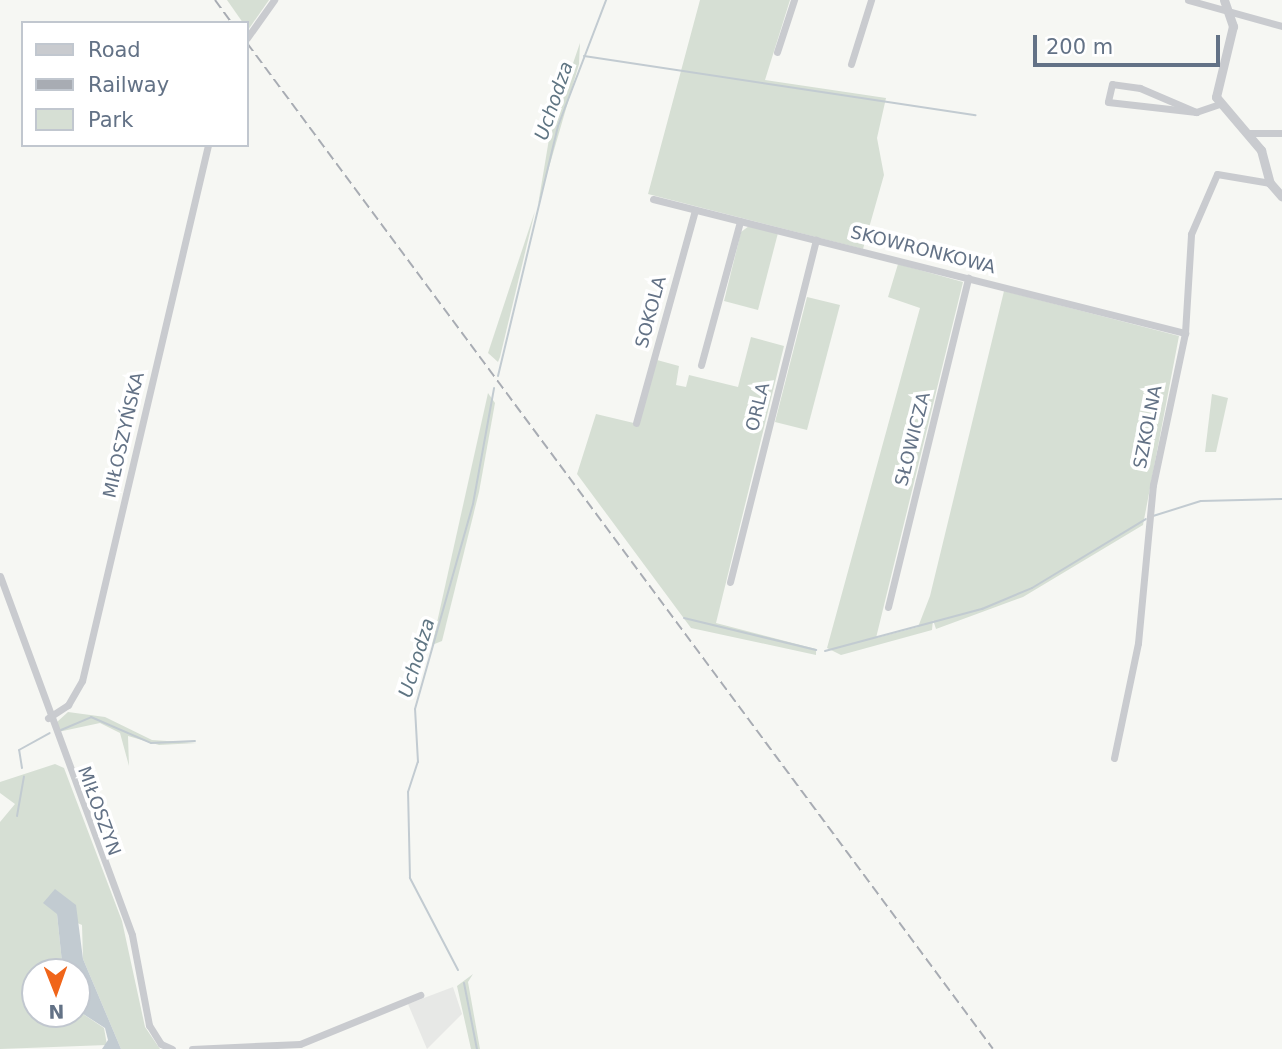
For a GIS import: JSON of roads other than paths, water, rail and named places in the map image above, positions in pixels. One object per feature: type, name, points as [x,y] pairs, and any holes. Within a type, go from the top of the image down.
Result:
[{"type":"street","points":[[248,37],[274,0]]},
{"type":"street","points":[[778,52],[794,0]]},
{"type":"street","points":[[851,64],[871,0]]},
{"type":"street","points":[[1188,0],[1227,4],[1282,26]]},
{"type":"street","points":[[1227,4],[1233,30],[1216,82],[1219,104],[1247,132],[1264,156],[1270,183],[1282,197]]},
{"type":"street","points":[[1196,112],[1140,88],[1112,84],[1108,102],[1196,112],[1219,104]]},
{"type":"street","points":[[1247,132],[1282,133]]},
{"type":"street","name":"MIŁOSZYŃSKA","points":[[48,718],[68,705],[82,681],[208,147]]},
{"type":"street","name":"SZKOLNA","points":[[1114,758],[1138,643],[1153,485],[1185,333],[1191,234],[1214,177],[1227,172],[1270,183]]},
{"type":"street","name":"SKOWRONKOWA","points":[[653,199],[1185,333]]},
{"type":"street","name":"SOKOLA","points":[[636,423],[695,210]]},
{"type":"street","points":[[701,365],[740,221]]},
{"type":"street","name":"ORLA","points":[[730,582],[816,240]]},
{"type":"street","name":"SŁOWICZA","points":[[888,607],[968,278]]},
{"type":"street","name":"MIŁOSZYN","points":[[0,576],[48,718],[132,935],[149,1025],[161,1044],[172,1049]]},
{"type":"street","points":[[192,1049],[301,1046],[420,995]]},
{"type":"waterway","name":"Uchodza","points":[[498,376],[558,126],[606,0]]},
{"type":"waterway","points":[[584,56],[976,115]]},
{"type":"waterway","name":"Uchodza","points":[[458,970],[410,878],[408,792],[418,762],[415,709],[473,504],[494,388]]},
{"type":"waterway","points":[[1153,516],[1201,501],[1282,499]]},
{"type":"waterway","points":[[825,651],[982,609],[1032,588],[1146,519]]},
{"type":"waterway","points":[[684,618],[816,650]]},
{"type":"waterway","points":[[61,730],[91,717],[151,743],[195,741]]},
{"type":"waterway","points":[[22,768],[19,750],[50,733]]},
{"type":"waterway","points":[[17,816],[24,777]]},
{"type":"waterway","name":"Uchodza","points":[[464,983],[477,1049]]},
{"type":"railway","points":[[215,0],[231,21]]},
{"type":"railway","points":[[248,44],[993,1049]]}]
